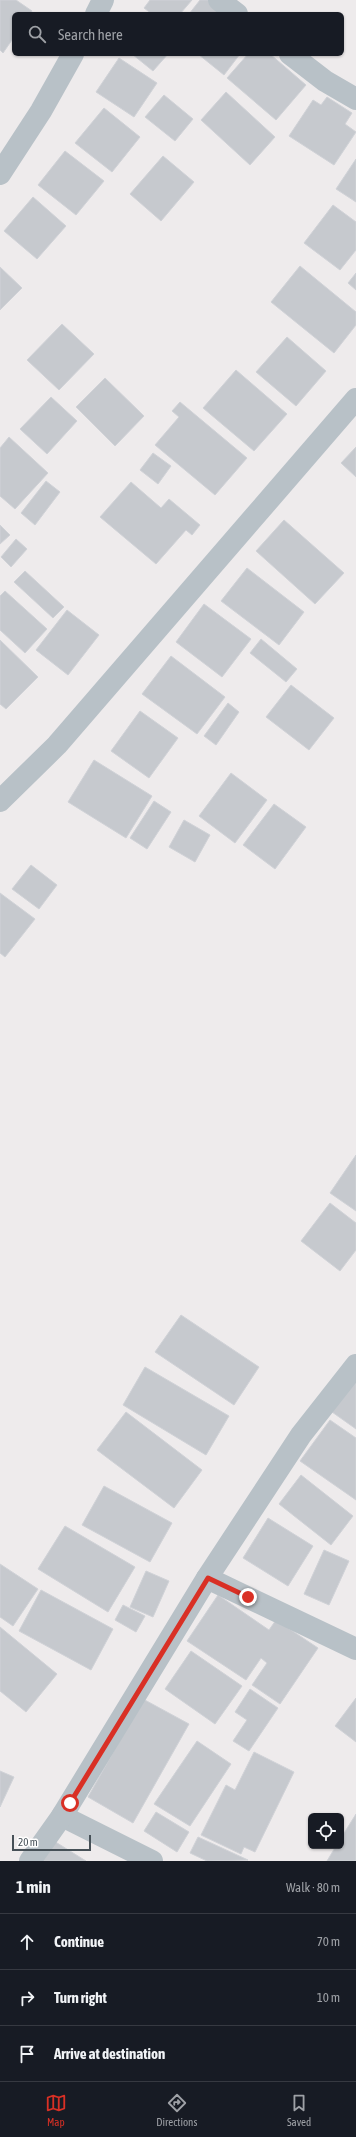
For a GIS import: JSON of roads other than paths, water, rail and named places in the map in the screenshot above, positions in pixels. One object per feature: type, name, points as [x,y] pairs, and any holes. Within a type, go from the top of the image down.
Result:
[{"type":"street","points":[[97,12],[104,0]]},
{"type":"street","points":[[219,0],[234,12]]},
{"type":"street","points":[[0,174],[41,111],[72,56]]},
{"type":"street","points":[[293,56],[326,81],[356,99]]},
{"type":"street","points":[[0,801],[57,745],[356,399]]},
{"type":"street","points":[[30,1861],[62,1816],[208,1578],[301,1435],[356,1365]]},
{"type":"street","points":[[208,1578],[356,1649]]},
{"type":"street","points":[[62,1816],[152,1861]]}]
